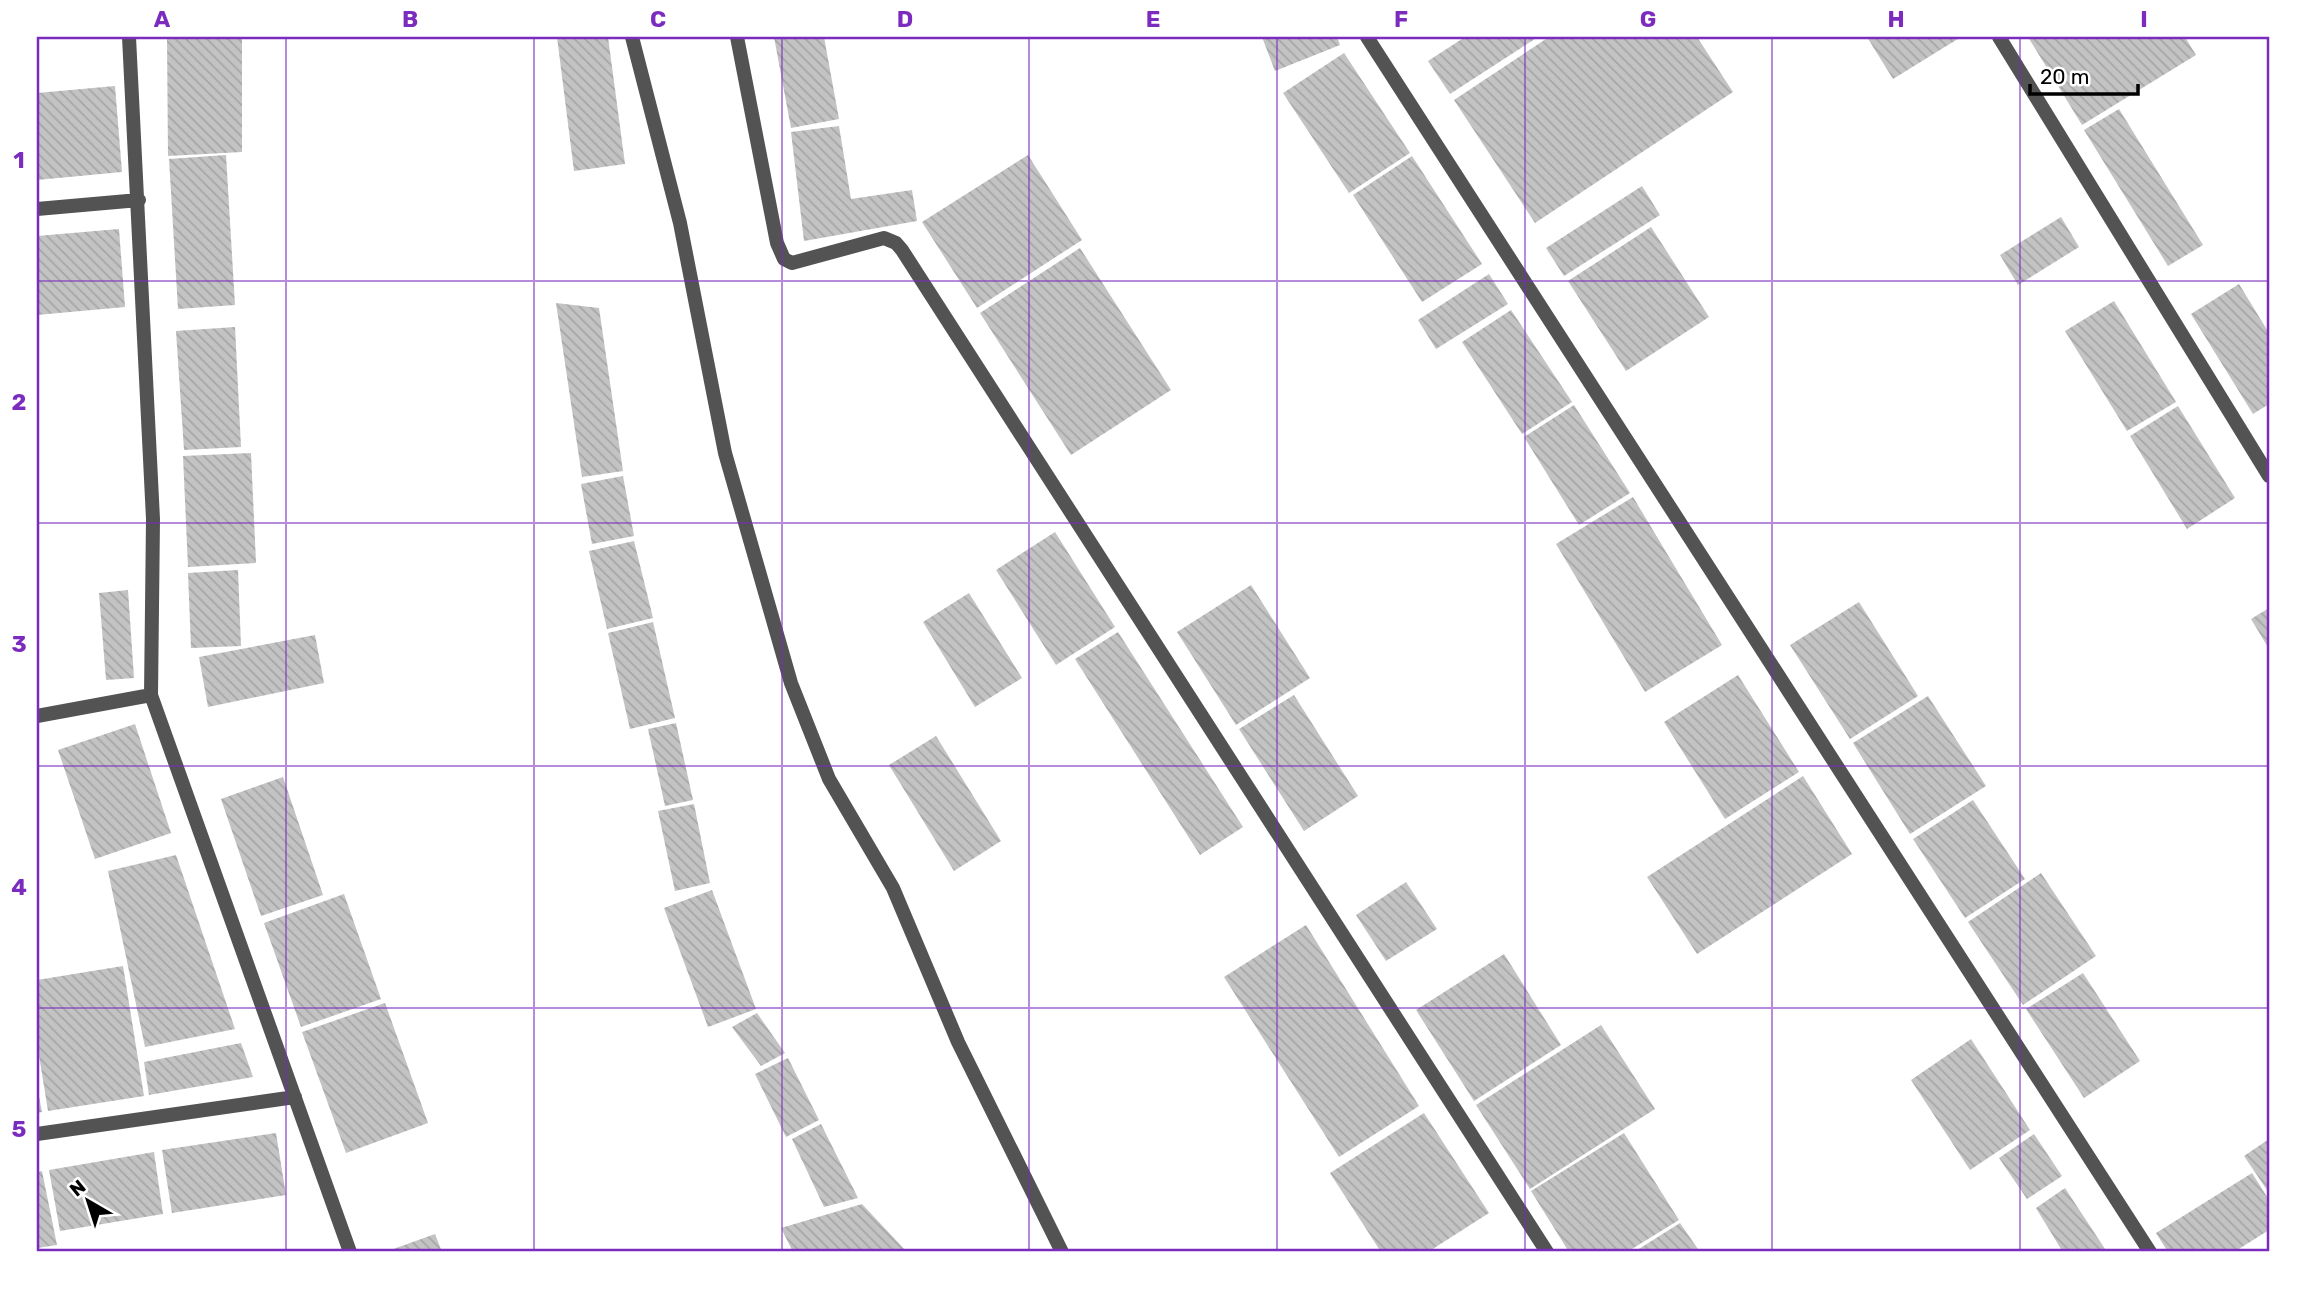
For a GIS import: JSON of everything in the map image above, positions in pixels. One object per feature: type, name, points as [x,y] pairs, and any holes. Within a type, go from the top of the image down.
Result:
[{"type":"street","points":[[128,37],[139,200],[153,519],[151,695],[350,1252]]},
{"type":"street","points":[[632,37],[680,223],[725,453],[791,683],[829,779],[893,888],[958,1042],[1062,1252]]},
{"type":"street","points":[[737,37],[777,243],[784,259],[792,263],[884,238],[896,243],[902,250],[1547,1252]]},
{"type":"street","points":[[1367,37],[2150,1252]]},
{"type":"street","points":[[1999,37],[2268,472]]},
{"type":"street","points":[[37,209],[139,200]]},
{"type":"street","points":[[37,716],[151,695]]},
{"type":"street","points":[[37,1134],[295,1097]]},
{"type":"building","points":[[167,37],[242,37],[242,152],[168,156]]},
{"type":"building","points":[[557,37],[608,37],[625,164],[574,171]]},
{"type":"building","points":[[774,37],[824,37],[839,119],[791,128]]},
{"type":"building","points":[[1262,37],[1337,37],[1340,45],[1275,71]]},
{"type":"building","points":[[1465,37],[1538,37],[1450,94],[1428,61]]},
{"type":"building","points":[[1549,37],[1697,37],[1733,92],[1535,223],[1454,100]]},
{"type":"building","points":[[1867,37],[1961,37],[1893,79]]},
{"type":"building","points":[[2028,37],[2185,37],[2196,55],[2082,125]]},
{"type":"building","points":[[1344,53],[1410,153],[1349,193],[1283,93]]},
{"type":"building","points":[[115,86],[122,172],[37,180],[37,93]]},
{"type":"building","points":[[2119,109],[2203,245],[2168,266],[2084,130]]},
{"type":"building","points":[[839,126],[851,199],[912,190],[917,221],[804,241],[791,132]]},
{"type":"building","points":[[226,155],[235,305],[178,309],[169,159]]},
{"type":"building","points":[[1028,155],[1082,240],[977,308],[922,222]]},
{"type":"building","points":[[1412,156],[1482,264],[1422,302],[1353,195]]},
{"type":"building","points":[[1642,186],[1660,215],[1564,276],[1546,248]]},
{"type":"building","points":[[2061,217],[2079,247],[2018,285],[2000,255]]},
{"type":"building","points":[[1651,227],[1709,317],[1626,371],[1568,281]]},
{"type":"building","points":[[119,229],[125,307],[37,315],[37,236]]},
{"type":"building","points":[[1080,248],[1171,390],[1071,455],[980,313]]},
{"type":"building","points":[[1489,274],[1508,304],[1436,349],[1418,320]]},
{"type":"building","points":[[2239,284],[2269,333],[2269,404],[2253,414],[2191,314]]},
{"type":"building","points":[[2114,301],[2176,402],[2127,431],[2065,331]]},
{"type":"building","points":[[556,303],[599,308],[623,471],[582,477]]},
{"type":"building","points":[[1511,310],[1572,402],[1522,434],[1462,342]]},
{"type":"building","points":[[235,327],[241,447],[184,450],[176,331]]},
{"type":"building","points":[[1574,405],[1630,493],[1579,525],[1524,437]]},
{"type":"building","points":[[2178,406],[2235,498],[2187,529],[2130,436]]},
{"type":"building","points":[[251,453],[256,563],[188,567],[183,456]]},
{"type":"building","points":[[623,476],[634,536],[592,544],[581,484]]},
{"type":"building","points":[[1633,497],[1722,645],[1645,692],[1556,544]]},
{"type":"building","points":[[1055,532],[1115,627],[1056,665],[996,570]]},
{"type":"building","points":[[634,541],[653,618],[607,629],[589,551]]},
{"type":"building","points":[[238,570],[241,646],[191,648],[188,573]]},
{"type":"building","points":[[1251,585],[1310,678],[1236,725],[1177,632]]},
{"type":"building","points":[[128,590],[134,678],[106,680],[99,593]]},
{"type":"building","points":[[969,593],[1022,678],[975,707],[923,622]]},
{"type":"building","points":[[1859,602],[1918,696],[1850,739],[1790,645]]},
{"type":"building","points":[[2269,608],[2269,649],[2251,619]]},
{"type":"building","points":[[653,622],[675,718],[630,729],[608,633]]},
{"type":"building","points":[[1118,632],[1243,827],[1200,855],[1075,659]]},
{"type":"building","points":[[315,635],[324,683],[208,707],[199,657]]},
{"type":"building","points":[[1738,675],[1799,772],[1725,819],[1664,722]]},
{"type":"building","points":[[1294,695],[1358,796],[1304,831],[1239,729]]},
{"type":"building","points":[[1928,696],[1986,786],[1910,834],[1853,743]]},
{"type":"building","points":[[676,723],[693,800],[665,806],[648,729]]},
{"type":"building","points":[[135,724],[171,833],[95,859],[58,750]]},
{"type":"building","points":[[936,736],[1001,841],[954,871],[889,765]]},
{"type":"building","points":[[1803,776],[1852,854],[1697,954],[1647,877]]},
{"type":"building","points":[[283,777],[323,895],[261,916],[221,799]]},
{"type":"building","points":[[1973,800],[2025,879],[1965,918],[1913,839]]},
{"type":"building","points":[[694,804],[710,883],[675,891],[658,811]]},
{"type":"building","points":[[176,855],[235,1029],[145,1047],[108,871]]},
{"type":"building","points":[[2041,873],[2096,956],[2023,1005],[1968,922]]},
{"type":"building","points":[[1406,882],[1437,929],[1386,961],[1356,915]]},
{"type":"building","points":[[712,890],[756,1009],[708,1027],[664,908]]},
{"type":"building","points":[[344,894],[381,999],[301,1027],[264,923]]},
{"type":"building","points":[[1306,925],[1419,1106],[1339,1157],[1224,977]]},
{"type":"building","points":[[1504,954],[1561,1045],[1474,1101],[1416,1010]]},
{"type":"building","points":[[123,966],[144,1096],[48,1111],[37,1043],[37,980]]},
{"type":"building","points":[[2083,973],[2140,1061],[2084,1098],[2026,1009]]},
{"type":"building","points":[[385,1003],[428,1123],[346,1153],[302,1032]]},
{"type":"building","points":[[757,1013],[785,1053],[761,1066],[732,1027]]},
{"type":"building","points":[[1601,1025],[1655,1109],[1530,1189],[1476,1105]]},
{"type":"building","points":[[1971,1039],[2030,1130],[1970,1170],[1911,1080]]},
{"type":"building","points":[[241,1043],[253,1077],[149,1095],[144,1062]]},
{"type":"building","points":[[788,1058],[819,1120],[786,1137],[755,1074]]},
{"type":"building","points":[[37,1086],[42,1112],[37,1113]]},
{"type":"building","points":[[1424,1113],[1489,1213],[1428,1252],[1381,1252],[1330,1173]]},
{"type":"building","points":[[821,1124],[858,1198],[824,1207],[792,1139]]},
{"type":"building","points":[[276,1133],[286,1195],[172,1213],[162,1150]]},
{"type":"building","points":[[1624,1133],[1679,1220],[1627,1252],[1569,1252],[1531,1191]]},
{"type":"building","points":[[2034,1134],[2062,1176],[2027,1199],[1999,1158]]},
{"type":"building","points":[[2269,1139],[2269,1193],[2244,1156]]},
{"type":"building","points":[[154,1152],[163,1214],[60,1231],[49,1170]]},
{"type":"building","points":[[42,1171],[57,1245],[37,1248],[37,1172]]},
{"type":"building","points":[[2252,1173],[2269,1200],[2269,1230],[2234,1252],[2168,1252],[2156,1233]]},
{"type":"building","points":[[2065,1188],[2107,1252],[2056,1252],[2061,1249],[2036,1208]]},
{"type":"building","points":[[862,1204],[907,1252],[793,1252],[781,1228]]},
{"type":"building","points":[[1680,1223],[1700,1252],[1634,1252]]},
{"type":"building","points":[[435,1234],[442,1252],[385,1252]]}]
